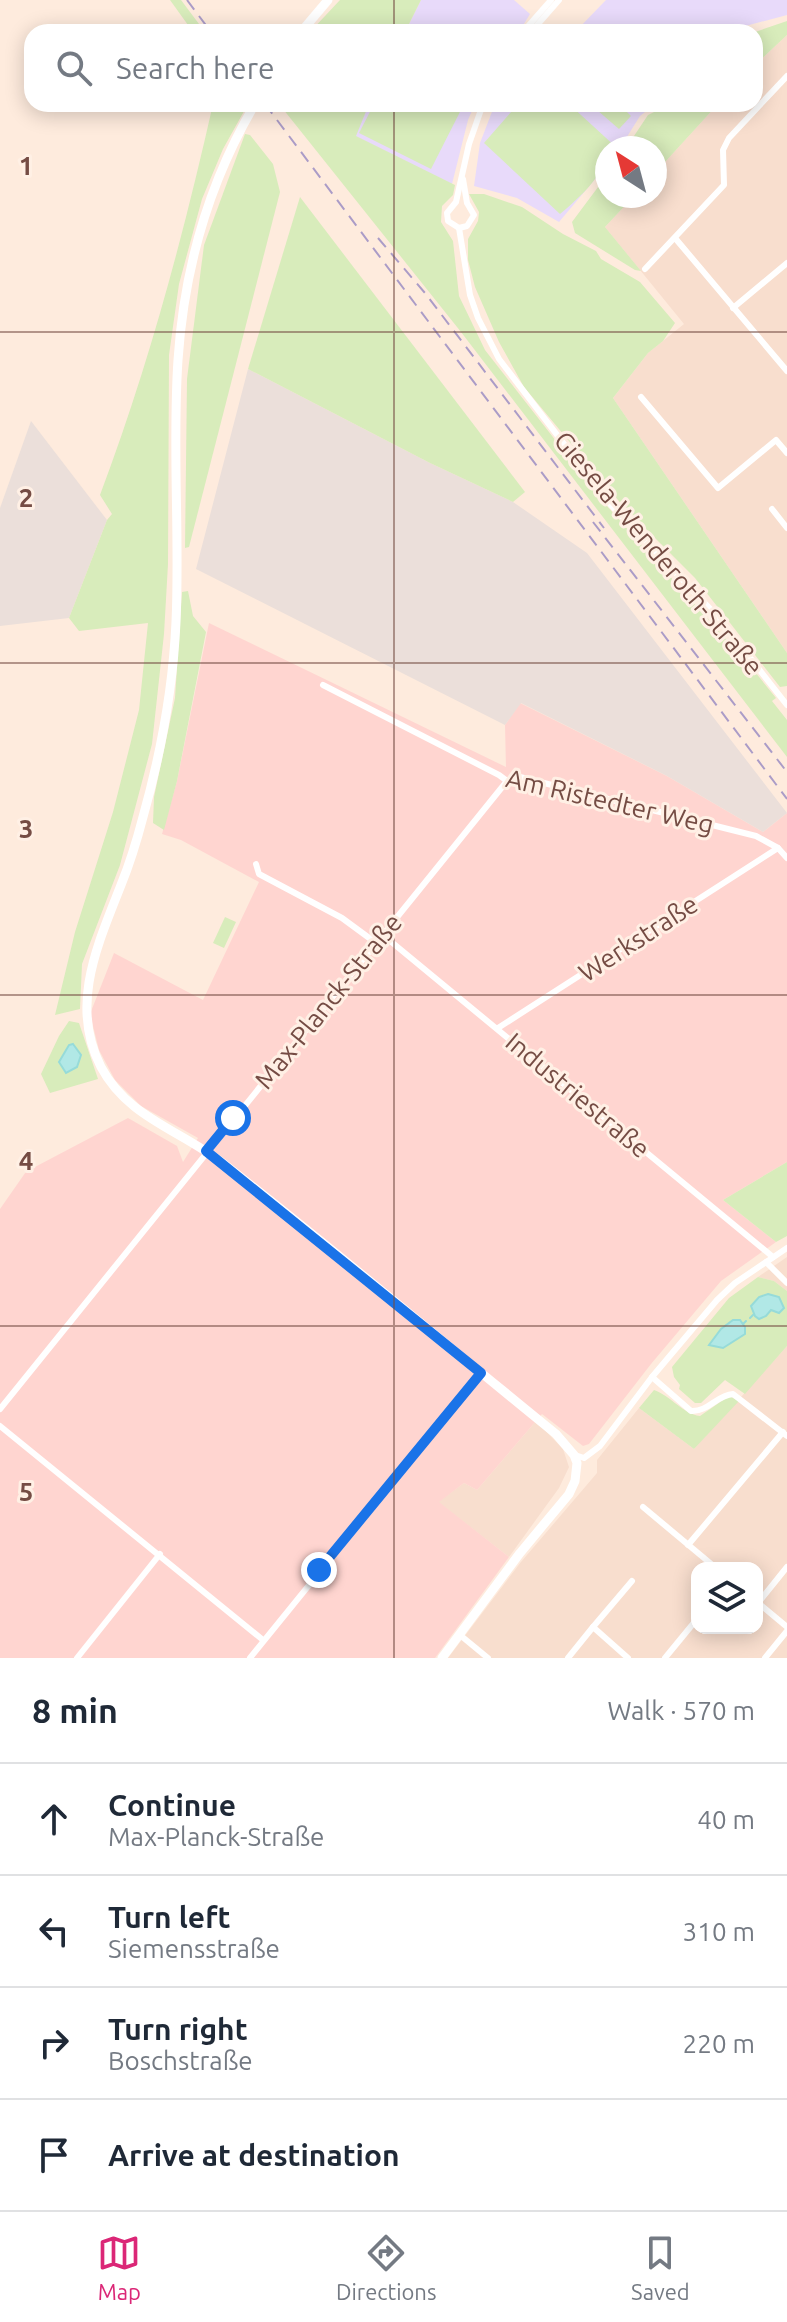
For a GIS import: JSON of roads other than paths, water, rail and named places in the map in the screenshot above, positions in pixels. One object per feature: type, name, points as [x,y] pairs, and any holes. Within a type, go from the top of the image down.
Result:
[{"type":"main road","points":[[308,24],[328,0]]},
{"type":"main road","points":[[251,112],[227,156],[203,220],[185,292],[178,360],[176,624],[169,703],[139,830],[92,965],[86,999],[88,1031],[94,1050],[121,1096],[147,1118],[206,1151],[556,1434],[574,1455],[577,1470],[569,1494],[527,1543],[442,1658]]},
{"type":"street","points":[[530,24],[551,0]]},
{"type":"street","points":[[538,24],[559,0]]},
{"type":"street","points":[[763,102],[787,76]]},
{"type":"street","points":[[463,177],[473,221],[459,228],[448,221],[447,213],[456,202],[469,144],[480,112]]},
{"type":"street","points":[[645,269],[724,185],[723,150],[729,138],[753,112]]},
{"type":"street","points":[[456,202],[467,203]]},
{"type":"street","name":"Giesela-Wenderoth-Straße","points":[[459,228],[470,295],[499,359],[610,504],[719,618],[787,705]]},
{"type":"street","points":[[675,238],[787,371]]},
{"type":"street","points":[[733,308],[787,263]]},
{"type":"street","points":[[641,397],[718,488],[776,440],[787,453]]},
{"type":"street","points":[[772,509],[787,528]]},
{"type":"street","name":"Am Ristedter Weg","points":[[323,685],[507,781],[520,777],[756,836],[778,848],[787,858]]},
{"type":"street","points":[[339,704],[347,697]]},
{"type":"street","name":"Max-Planck-Straße","points":[[0,1409],[507,781]]},
{"type":"street","name":"Werkstraße","points":[[498,1028],[778,848]]},
{"type":"street","points":[[256,864],[259,874],[342,918],[376,943]]},
{"type":"street","name":"Industriestraße","points":[[383,935],[773,1257]]},
{"type":"street","points":[[574,1455],[584,1458],[600,1446],[652,1377],[717,1300],[735,1283],[787,1248]]},
{"type":"street","points":[[766,1262],[787,1283]]},
{"type":"street","points":[[250,1658],[481,1373]]},
{"type":"street","points":[[652,1377],[691,1411],[700,1411],[724,1394],[733,1394],[785,1434],[688,1545]]},
{"type":"street","points":[[0,1426],[263,1640]]},
{"type":"street","points":[[643,1507],[709,1562]]},
{"type":"street","points":[[77,1658],[160,1554]]},
{"type":"street","points":[[763,1596],[787,1567]]},
{"type":"street","points":[[568,1658],[632,1581]]},
{"type":"street","points":[[763,1607],[787,1629],[765,1658]]},
{"type":"street","points":[[665,1658],[691,1626]]},
{"type":"street","points":[[593,1627],[628,1658]]},
{"type":"street","points":[[460,1635],[488,1658]]},
{"type":"water","points":[[73,1044],[81,1055],[77,1067],[66,1073],[59,1062],[69,1045]]},
{"type":"water","points":[[768,1294],[779,1297],[784,1308],[779,1313],[771,1310],[759,1319],[751,1306],[759,1297]]},
{"type":"water","points":[[733,1320],[740,1320],[745,1334],[723,1348],[709,1345],[721,1329]]},
{"type":"waterway","points":[[750,1318],[754,1314]]},
{"type":"waterway","points":[[743,1324],[746,1321]]},
{"type":"railway","points":[[187,0],[205,24]]},
{"type":"railway","points":[[271,112],[787,799]]},
{"type":"railway","points":[[378,238],[425,293],[604,528]]},
{"type":"railway","points":[[593,522],[787,772]]}]
